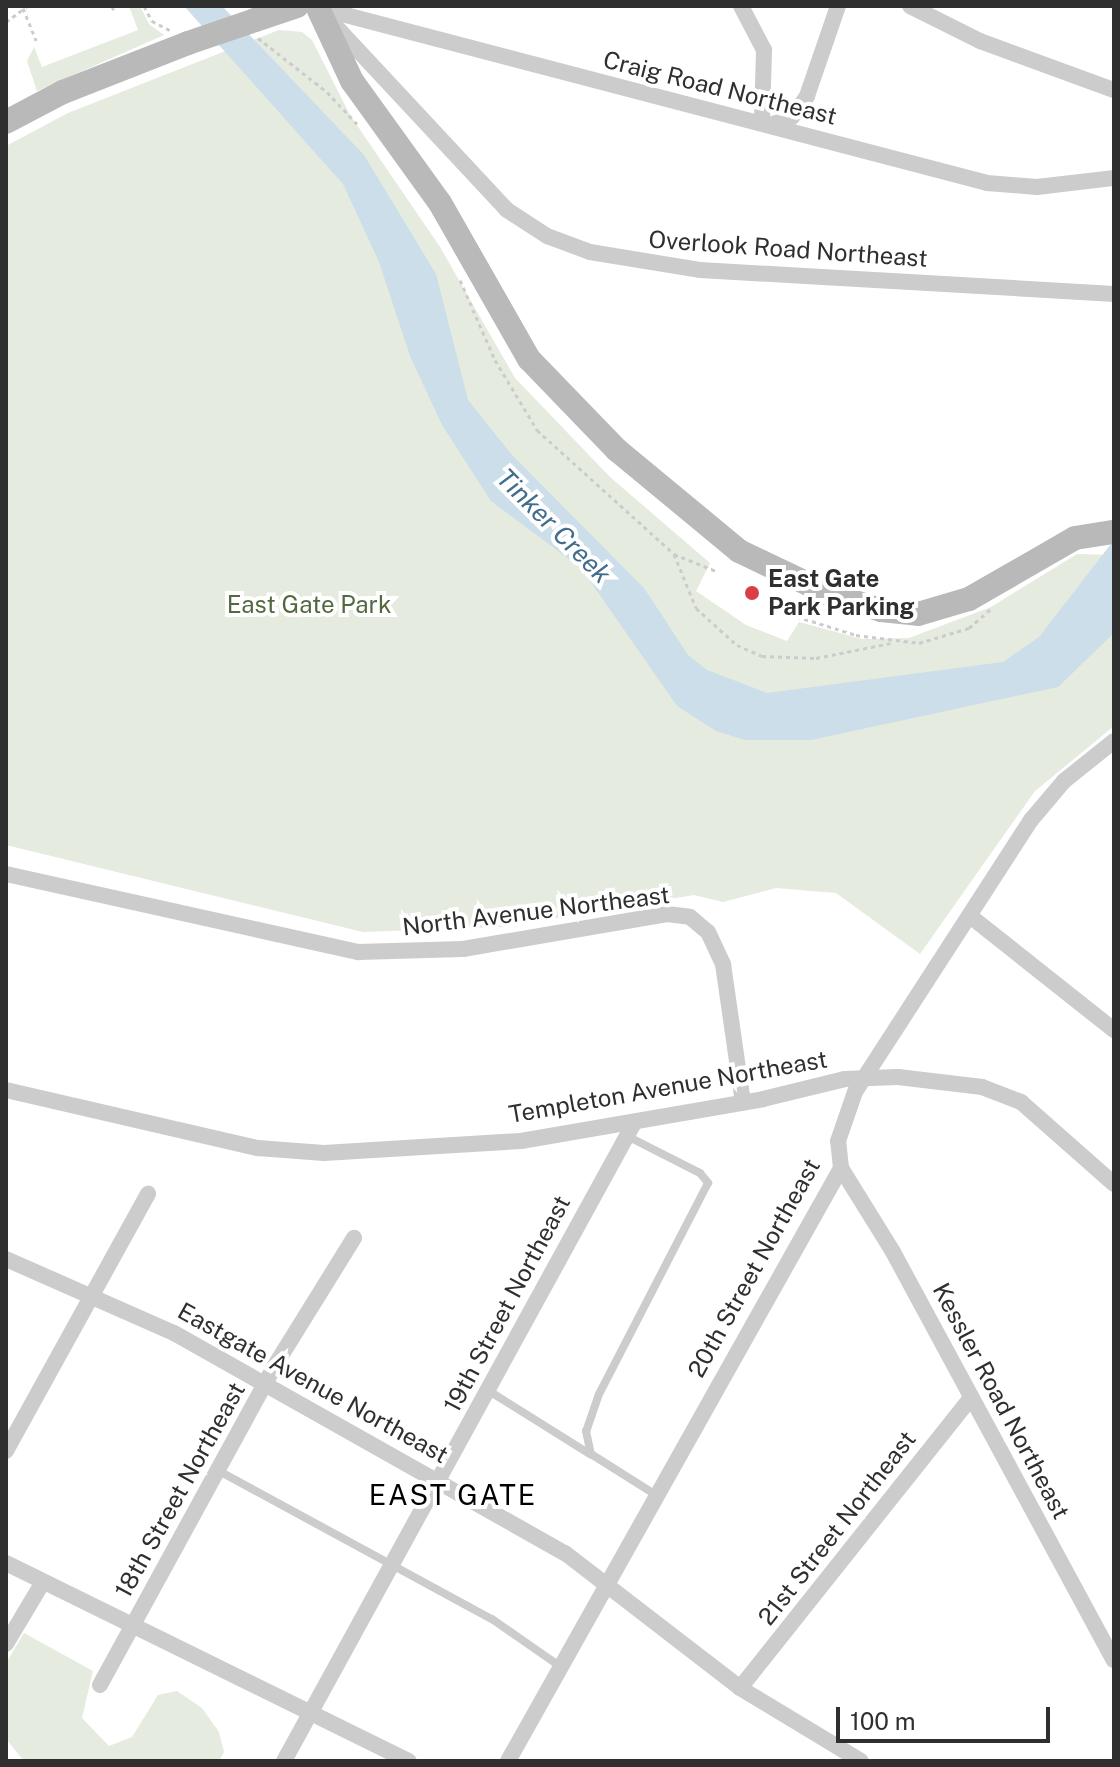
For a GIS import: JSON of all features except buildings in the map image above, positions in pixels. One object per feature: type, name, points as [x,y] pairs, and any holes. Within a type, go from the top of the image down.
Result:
[{"type":"street","points":[[6,122],[182,36],[253,25],[311,6],[352,81],[440,203],[529,359],[617,450],[739,551],[829,594],[881,610],[918,614],[969,599],[1066,542],[1112,532]]},
{"type":"street","name":"Craig Road Northeast","points":[[311,6],[768,123],[987,183],[1037,187],[1114,178]]},
{"type":"street","name":"Overlook Road Northeast","points":[[311,6],[507,210],[547,236],[590,252],[700,270],[1114,294]]},
{"type":"street","points":[[741,6],[764,50],[768,123],[792,117],[807,96],[838,6]]},
{"type":"street","points":[[910,6],[980,41],[1114,90]]},
{"type":"street","name":"20th Street Northeast","points":[[508,1761],[841,1168],[838,1141],[865,1076],[1047,799],[1114,741]]},
{"type":"street","name":"North Avenue Northeast","points":[[6,874],[358,952],[463,949],[667,914],[690,917],[708,932],[723,964],[743,1103]]},
{"type":"street","points":[[970,916],[1114,1030]]},
{"type":"street","name":"Templeton Avenue Northeast","points":[[6,1090],[206,1138],[293,1152],[521,1141],[630,1129],[865,1076],[1002,1093],[1047,1120],[1114,1184]]},
{"type":"street","name":"19th Street Northeast","points":[[284,1761],[630,1129]]},
{"type":"street","name":"Kessler Road Northeast","points":[[841,1168],[1114,1660]]},
{"type":"street","points":[[6,1451],[148,1194]]},
{"type":"street","name":"18th Street Northeast","points":[[100,1685],[266,1385],[354,1238]]},
{"type":"street","name":"Eastgate Avenue Northeast","points":[[6,1259],[174,1333],[439,1479],[607,1582],[740,1688],[861,1761]]},
{"type":"street","name":"21st Street Northeast","points":[[740,1688],[971,1398]]},
{"type":"street","points":[[6,1563],[409,1761]]},
{"type":"street","points":[[6,1644],[43,1582]]},
{"type":"lane","points":[[591,1454],[586,1431],[599,1394],[708,1189],[700,1173],[630,1129]]},
{"type":"lane","points":[[489,1391],[656,1495]]},
{"type":"lane","points":[[219,1471],[492,1619],[561,1667]]},
{"type":"path","points":[[144,6],[157,26],[182,36]]},
{"type":"path","points":[[6,22],[25,7],[36,41]]},
{"type":"path","points":[[253,25],[327,92],[364,131]]},
{"type":"path","points":[[456,269],[495,360],[537,430],[674,554],[716,571]]},
{"type":"path","points":[[674,554],[696,608],[737,645],[762,656],[816,658],[896,642]]},
{"type":"green space","points":[[129,6],[140,6],[149,24],[164,35],[37,91],[27,61],[34,47],[42,67],[138,30]]},
{"type":"green space","name":"East Gate Park","points":[[279,30],[302,32],[312,40],[350,115],[440,247],[515,378],[610,477],[710,563],[696,591],[746,625],[787,641],[799,622],[862,639],[909,638],[991,607],[1077,554],[1114,555],[1114,726],[1035,791],[920,954],[836,893],[776,888],[723,902],[694,895],[502,927],[363,932],[6,845],[6,146],[68,113]]},
{"type":"green space","points":[[24,1633],[93,1671],[82,1718],[109,1746],[132,1737],[158,1695],[177,1691],[202,1708],[219,1732],[224,1752],[219,1761],[24,1761],[6,1739],[6,1663]]},
{"type":"water","name":"Tinker Creek","points":[[184,6],[222,6],[364,155],[436,274],[468,400],[512,455],[644,588],[688,655],[707,670],[767,693],[1003,662],[1039,637],[1114,540],[1114,633],[1058,687],[811,740],[745,740],[716,731],[677,706],[581,568],[491,501],[442,425],[410,356],[379,262],[343,184]]},
{"type":"place","name":"East Gate Park Parking","points":[[752,593]]},
{"type":"district","name":"EAST GATE","points":[[453,1495]]}]
